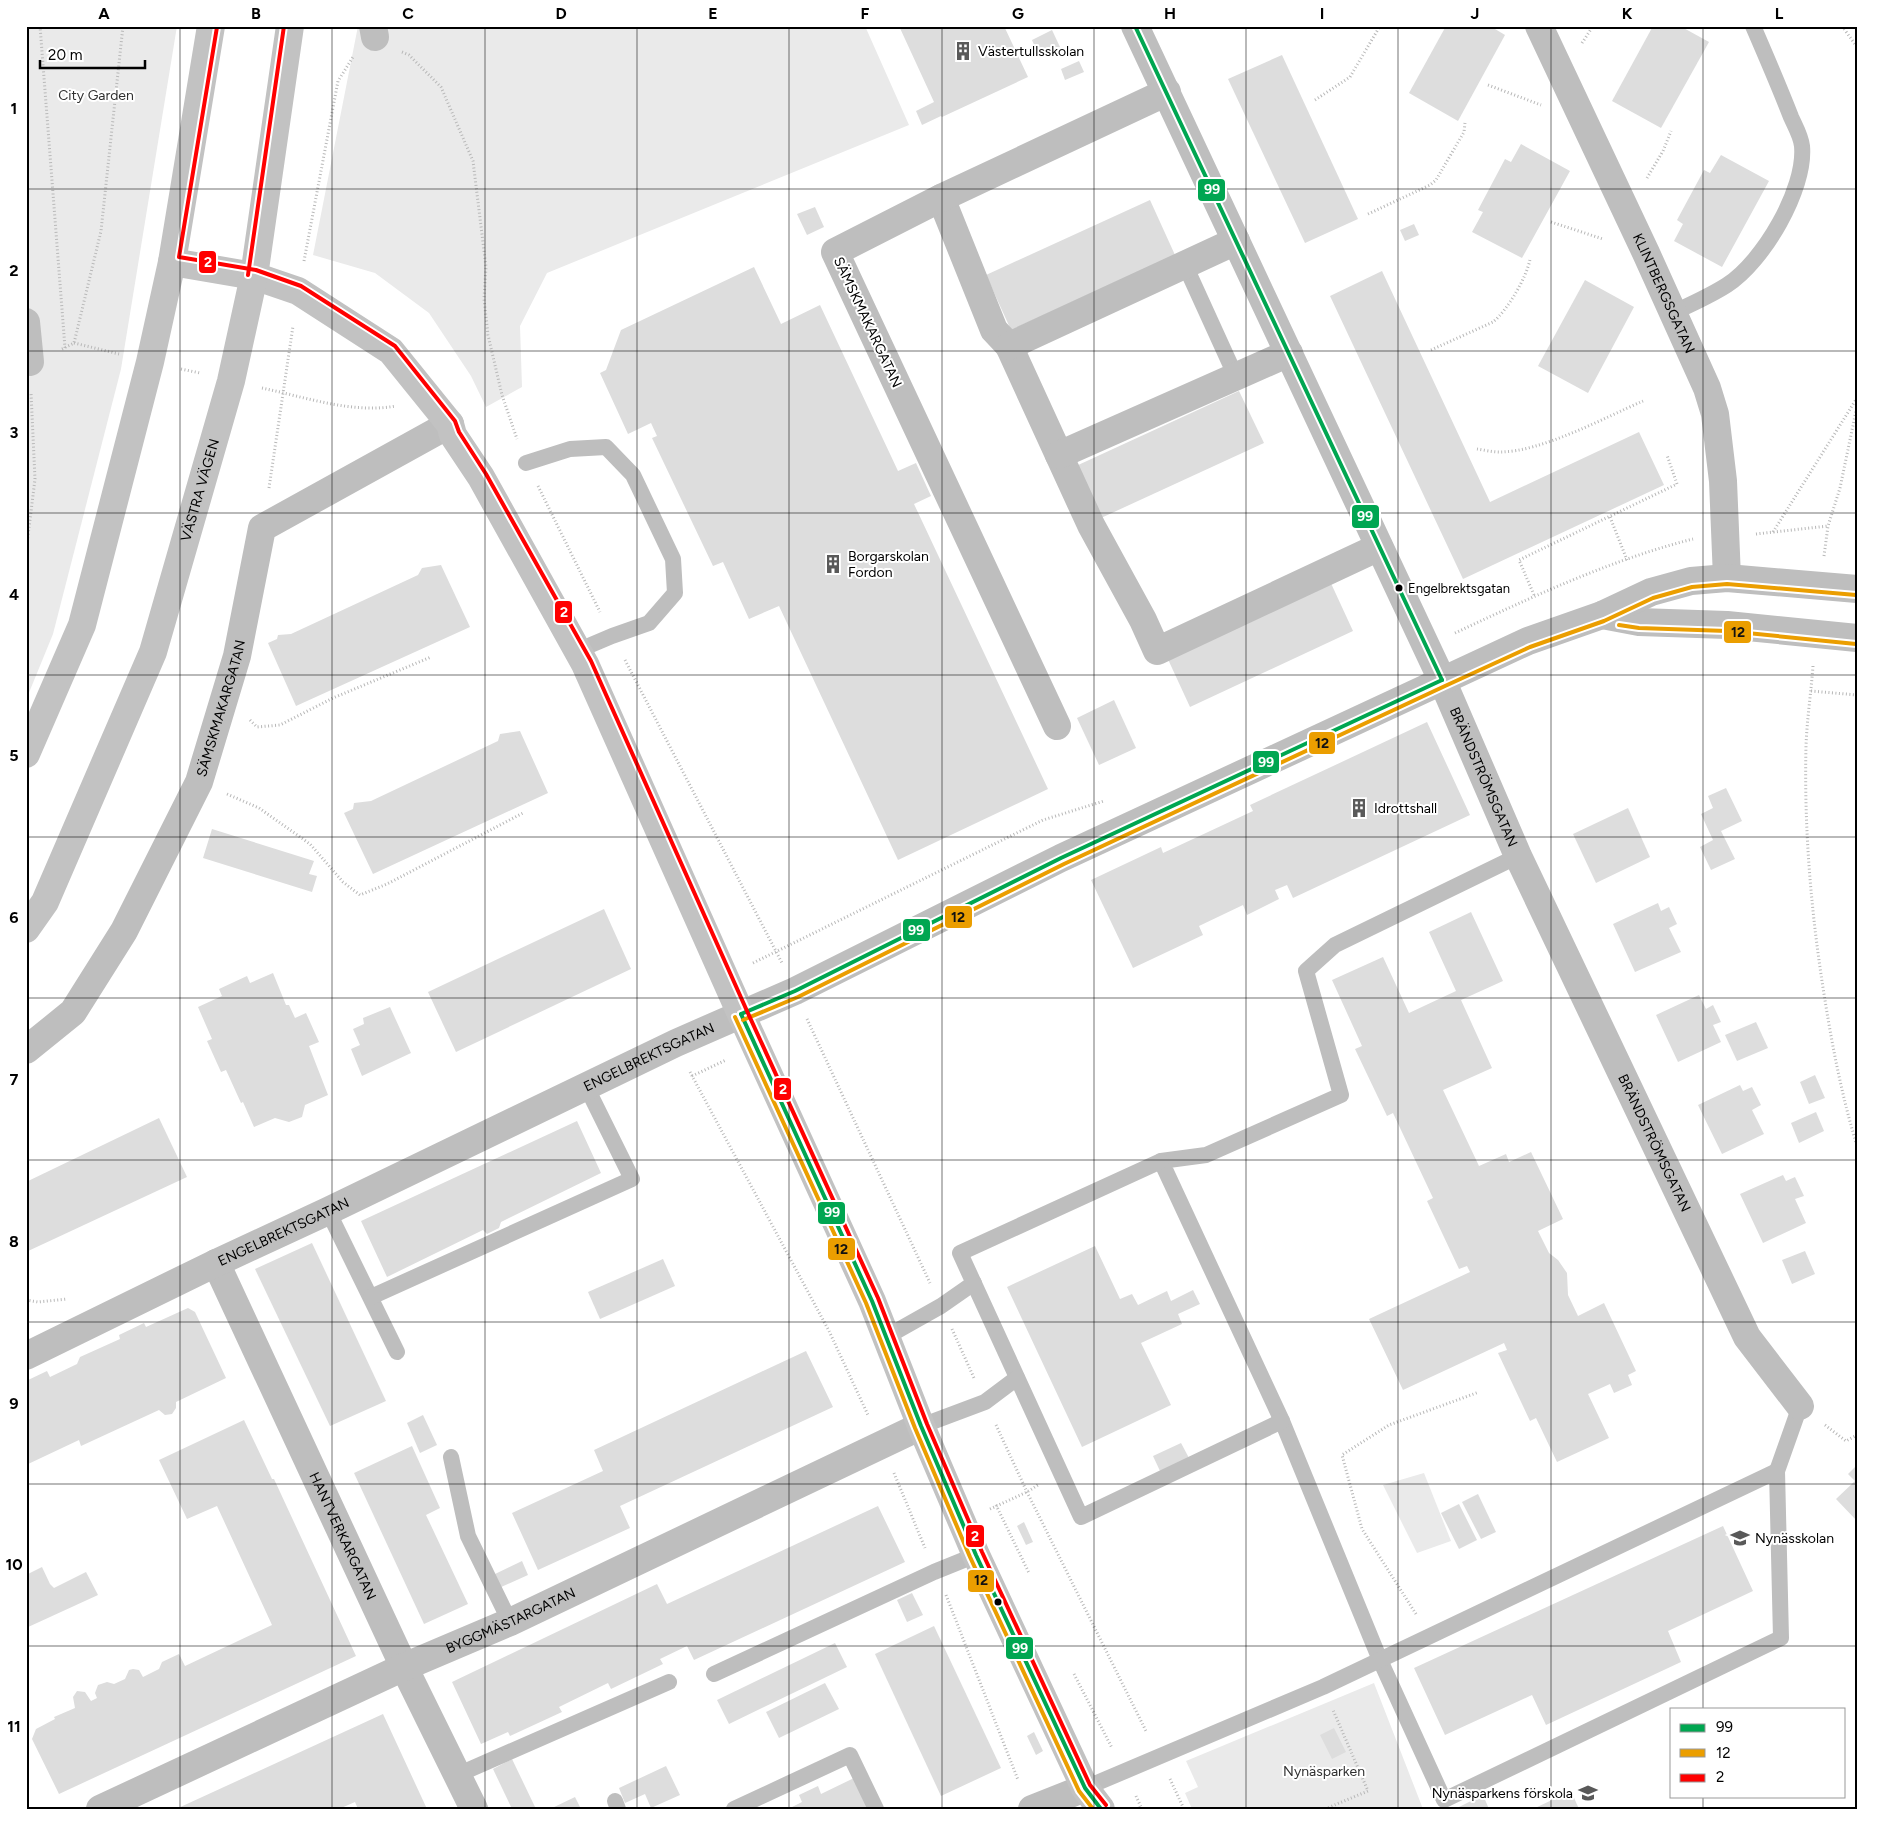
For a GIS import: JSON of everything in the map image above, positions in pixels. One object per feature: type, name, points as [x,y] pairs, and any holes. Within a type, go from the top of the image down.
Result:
[{"type":"main road","points":[[26,754],[82,625],[150,362],[172,262],[211,26]]},
{"type":"main road","name":"VÄSTRA VÄGEN","points":[[26,929],[45,902],[153,652],[231,381],[254,276],[290,26]]},
{"type":"main road","points":[[172,262],[254,276],[298,291],[391,351],[450,424],[453,435],[481,476],[579,650],[872,1300],[920,1426],[976,1555],[1093,1798]]},
{"type":"street","name":"BRÄNDSTRÖMSGATAN","points":[[1135,26],[1442,680],[1518,856],[1748,1337],[1800,1406]]},
{"type":"street","name":"KLINTBERGSGATAN","points":[[1539,26],[1707,388],[1715,414],[1724,481],[1727,578]]},
{"type":"street","name":"SÄMSKMAKARGATAN","points":[[1057,726],[834,252],[941,198],[1166,92]]},
{"type":"street","points":[[941,198],[994,330],[1009,346],[1091,525],[1143,620],[1157,651],[1380,547]]},
{"type":"street","points":[[1009,346],[1236,242]]},
{"type":"street","points":[[26,322],[30,362]]},
{"type":"street","points":[[1059,455],[1289,354]]},
{"type":"street","name":"SÄMSKMAKARGATAN","points":[[26,1050],[73,1012],[124,931],[199,782],[237,656],[262,528],[450,424]]},
{"type":"street","name":"ENGELBREKTSGATAN","points":[[26,1356],[676,1042],[795,991],[1061,858],[1528,641],[1602,615],[1651,592],[1691,580],[1727,578],[1857,588]]},
{"type":"street","points":[[1602,615],[1639,622],[1727,625],[1857,638]]},
{"type":"street","name":"HANTVERKARGATAN","points":[[216,1263],[404,1667],[474,1809]]},
{"type":"street","name":"BYGGMÄSTARGATAN","points":[[100,1809],[404,1667],[510,1622],[920,1426]]},
{"type":"street","points":[[1032,1809],[1093,1798]]},
{"type":"lane","points":[[1673,313],[1728,284],[1752,263],[1785,214],[1802,166],[1802,144],[1753,26]]},
{"type":"lane","points":[[1185,265],[1236,377]]},
{"type":"lane","points":[[526,462],[570,449],[606,447],[633,475],[673,560],[675,592],[649,623],[579,650]]},
{"type":"lane","points":[[1282,1421],[1081,1517],[960,1253],[1161,1161],[1206,1155],[1341,1095],[1306,971],[1335,946],[1518,856]]},
{"type":"lane","points":[[372,1298],[632,1179],[586,1086]]},
{"type":"lane","points":[[1161,1161],[1282,1421],[1380,1660],[1444,1800],[1781,1638],[1777,1471],[1800,1406]]},
{"type":"lane","points":[[328,1211],[397,1352]]},
{"type":"lane","points":[[886,1337],[941,1306],[974,1283]]},
{"type":"lane","points":[[920,1426],[985,1402],[1017,1378]]},
{"type":"lane","points":[[451,1457],[468,1536],[510,1622]]},
{"type":"lane","points":[[1093,1798],[1124,1772],[1323,1687],[1777,1471]]},
{"type":"lane","points":[[714,1674],[925,1576],[976,1555]]},
{"type":"lane","points":[[457,1774],[668,1682]]},
{"type":"lane","points":[[734,1809],[850,1754],[876,1809]]},
{"type":"path","points":[[40,26],[65,348]]},
{"type":"path","points":[[26,552],[35,479],[30,362],[74,343],[101,231],[123,26]]},
{"type":"path","points":[[1315,100],[1350,77],[1380,26]]},
{"type":"path","points":[[1842,26],[1857,48]]},
{"type":"path","points":[[374,32],[409,55],[441,87],[473,161],[486,267],[484,299],[488,335],[502,395],[526,462],[612,636],[795,991]]},
{"type":"path","points":[[1488,85],[1585,122]]},
{"type":"path","points":[[1368,214],[1430,185],[1436,180],[1464,132],[1465,123]]},
{"type":"path","points":[[1622,204],[1641,187],[1663,151],[1671,131]]},
{"type":"path","points":[[1551,222],[1646,253]]},
{"type":"path","points":[[1431,350],[1493,322],[1501,316],[1528,270],[1530,259]]},
{"type":"path","points":[[284,393],[338,405],[382,409],[431,400]]},
{"type":"path","points":[[1773,532],[1857,398]]},
{"type":"path","points":[[1477,449],[1500,452],[1528,448],[1569,433],[1642,401]]},
{"type":"path","points":[[1820,585],[1828,526],[1840,488],[1857,406]]},
{"type":"path","points":[[1534,595],[1519,560],[1677,484],[1666,455]]},
{"type":"path","points":[[1610,516],[1627,560]]},
{"type":"path","points":[[1815,634],[1806,744],[1806,823],[1810,894],[1830,1029],[1842,1089],[1857,1146]]},
{"type":"path","points":[[244,715],[257,726],[280,725],[334,698],[431,657]]},
{"type":"path","points":[[1811,691],[1857,695]]},
{"type":"path","points":[[199,782],[260,808],[310,844],[343,882],[360,895],[387,884],[523,813]]},
{"type":"path","points":[[1429,1636],[1362,1529],[1342,1455],[1389,1425],[1479,1392]]},
{"type":"path","points":[[1800,1406],[1846,1441],[1857,1435]]},
{"type":"path","points":[[962,1522],[1027,1492],[1060,1471]]},
{"type":"path","points":[[996,1505],[1029,1573]]},
{"type":"path","points":[[1074,1674],[1124,1772]]},
{"type":"path","points":[[1323,1687],[1368,1791],[1325,1809]]},
{"type":"green space","name":"City Garden","points":[[26,26],[177,26],[121,369],[53,634],[26,700]]},
{"type":"green space","points":[[358,26],[865,26],[909,125],[547,273],[520,326],[522,387],[486,407],[471,376],[429,313],[375,273],[313,255]]},
{"type":"green space","points":[[1424,1473],[1451,1541],[1417,1553],[1383,1485]]},
{"type":"green space","name":"Nynäsparken","points":[[1374,1683],[1423,1809],[1192,1809],[1185,1793],[1198,1787],[1186,1761]]},
{"type":"building","name":"Västertullsskolan","points":[[899,26],[1004,26],[1028,77],[922,125],[916,111],[934,102]]},
{"type":"building","points":[[1446,26],[1490,26],[1505,35],[1458,121],[1409,93]]},
{"type":"building","points":[[1653,26],[1680,26],[1709,42],[1661,128],[1612,101]]},
{"type":"building","points":[[1052,30],[1060,47],[1039,57],[1032,40]]},
{"type":"building","points":[[1282,55],[1358,219],[1305,243],[1228,79]]},
{"type":"building","points":[[1079,61],[1084,72],[1065,80],[1061,69]]},
{"type":"building","points":[[1521,144],[1570,171],[1522,258],[1472,232],[1483,212],[1478,210],[1505,159],[1511,162]]},
{"type":"building","points":[[1721,155],[1769,181],[1722,267],[1674,241],[1683,224],[1677,220],[1704,170],[1710,173]]},
{"type":"building","points":[[1150,200],[1175,255],[1011,330],[986,275]]},
{"type":"building","points":[[815,207],[824,227],[807,235],[797,214]]},
{"type":"building","points":[[1414,224],[1419,235],[1405,241],[1400,230]]},
{"type":"building","name":"Borgarskolan Fordon","points":[[754,267],[781,324],[820,305],[898,471],[916,463],[931,496],[914,504],[1048,789],[898,860],[779,606],[749,619],[723,562],[713,566],[652,438],[657,436],[651,423],[628,434],[600,373],[606,370],[621,330]]},
{"type":"building","points":[[1382,271],[1490,502],[1639,432],[1664,485],[1463,579],[1330,296]]},
{"type":"building","points":[[1585,280],[1634,307],[1588,393],[1538,366]]},
{"type":"building","points":[[1239,391],[1264,443],[1101,518],[1076,466]]},
{"type":"building","points":[[441,565],[470,627],[296,706],[268,643],[277,639],[278,635],[291,634],[418,575],[422,568]]},
{"type":"building","points":[[1329,579],[1353,631],[1190,707],[1166,655]]},
{"type":"building","points":[[1114,700],[1136,748],[1099,765],[1077,718]]},
{"type":"building","points":[[1427,722],[1470,815],[1293,898],[1287,885],[1275,890],[1279,899],[1247,915],[1243,905],[1199,926],[1203,935],[1133,968],[1091,880],[1161,847],[1163,853],[1253,811],[1250,805]]},
{"type":"building","points":[[520,731],[548,793],[373,874],[344,813],[353,809],[354,803],[371,801],[498,741],[500,734]]},
{"type":"building","points":[[1726,788],[1742,821],[1721,831],[1735,859],[1711,870],[1700,847],[1713,840],[1701,814],[1713,808],[1708,796]]},
{"type":"building","points":[[1628,808],[1650,857],[1596,883],[1573,834]]},
{"type":"building","points":[[212,829],[314,861],[309,874],[317,876],[312,892],[203,858]]},
{"type":"building","points":[[1658,903],[1661,911],[1669,907],[1677,924],[1669,928],[1681,952],[1635,972],[1613,924]]},
{"type":"building","points":[[604,909],[631,969],[456,1052],[428,992]]},
{"type":"building","points":[[1471,912],[1503,981],[1461,1000],[1492,1068],[1443,1090],[1479,1166],[1506,1154],[1509,1162],[1531,1152],[1563,1219],[1538,1231],[1549,1253],[1558,1260],[1567,1273],[1568,1295],[1578,1316],[1604,1303],[1636,1371],[1628,1375],[1632,1385],[1614,1393],[1610,1384],[1588,1394],[1609,1438],[1557,1462],[1536,1418],[1530,1421],[1498,1353],[1507,1350],[1504,1343],[1403,1390],[1369,1319],[1470,1272],[1467,1266],[1459,1269],[1427,1201],[1433,1198],[1393,1113],[1387,1116],[1355,1049],[1362,1046],[1332,980],[1383,957],[1409,1013],[1456,991],[1429,932]]},
{"type":"building","points":[[273,973],[286,1005],[289,1005],[295,1018],[306,1013],[319,1042],[309,1046],[328,1095],[305,1105],[302,1117],[289,1122],[275,1118],[254,1127],[226,1070],[221,1072],[207,1041],[212,1039],[198,1007],[222,996],[219,989],[247,976],[250,983]]},
{"type":"building","points":[[1699,995],[1706,1009],[1713,1005],[1721,1022],[1713,1025],[1721,1042],[1678,1062],[1656,1015]]},
{"type":"building","points":[[390,1007],[411,1053],[362,1076],[351,1049],[360,1045],[353,1029],[364,1024],[363,1018]]},
{"type":"building","points":[[1756,1022],[1768,1048],[1737,1061],[1725,1035]]},
{"type":"building","points":[[1815,1075],[1825,1098],[1809,1104],[1800,1082]]},
{"type":"building","points":[[1740,1085],[1743,1091],[1752,1087],[1761,1105],[1752,1110],[1764,1134],[1722,1154],[1698,1105]]},
{"type":"building","points":[[1816,1112],[1824,1131],[1799,1143],[1791,1123]]},
{"type":"building","points":[[159,1118],[187,1177],[26,1252],[26,1182]]},
{"type":"building","points":[[577,1121],[601,1173],[501,1222],[499,1228],[487,1234],[483,1230],[387,1277],[361,1221]]},
{"type":"building","points":[[1783,1175],[1786,1181],[1795,1177],[1804,1196],[1795,1199],[1806,1223],[1763,1243],[1740,1194]]},
{"type":"building","points":[[312,1243],[386,1401],[330,1426],[255,1269]]},
{"type":"building","points":[[1095,1246],[1120,1299],[1132,1294],[1138,1305],[1167,1291],[1171,1301],[1193,1290],[1200,1304],[1178,1314],[1182,1324],[1141,1343],[1171,1405],[1082,1447],[1007,1287]]},
{"type":"building","points":[[1805,1251],[1815,1274],[1792,1284],[1782,1260]]},
{"type":"building","points":[[663,1259],[675,1286],[600,1319],[588,1292]]},
{"type":"building","points":[[188,1308],[195,1312],[226,1378],[176,1402],[176,1408],[172,1414],[165,1415],[159,1410],[81,1446],[79,1440],[26,1465],[26,1381],[47,1371],[50,1377],[77,1364],[80,1357],[120,1339],[119,1335],[144,1323],[146,1327]]},
{"type":"building","points":[[806,1351],[833,1407],[620,1506],[630,1528],[538,1570],[512,1513],[603,1471],[594,1450]]},
{"type":"building","points":[[423,1415],[437,1445],[420,1453],[407,1423]]},
{"type":"building","points":[[244,1420],[272,1479],[274,1479],[356,1656],[59,1794],[32,1739],[36,1729],[55,1719],[54,1717],[75,1708],[73,1697],[77,1691],[85,1692],[91,1701],[97,1698],[95,1693],[98,1685],[107,1682],[114,1684],[125,1679],[129,1670],[139,1670],[143,1677],[159,1669],[162,1662],[179,1654],[185,1666],[272,1625],[217,1506],[187,1519],[159,1460]]},
{"type":"building","points":[[1181,1443],[1189,1458],[1160,1471],[1153,1456]]},
{"type":"building","points":[[412,1446],[440,1508],[426,1515],[468,1604],[424,1624],[354,1473]]},
{"type":"building","points":[[1857,1465],[1857,1521],[1836,1499],[1855,1481],[1848,1474]]},
{"type":"building","points":[[1478,1494],[1496,1532],[1481,1539],[1462,1502]]},
{"type":"building","points":[[1459,1504],[1477,1540],[1459,1549],[1441,1513]]},
{"type":"building","points":[[878,1506],[905,1562],[694,1660],[687,1646],[660,1659],[663,1664],[611,1689],[608,1683],[559,1707],[562,1712],[510,1736],[508,1732],[481,1744],[452,1682],[657,1584],[667,1604]]},
{"type":"building","points":[[1024,1522],[1033,1542],[1026,1545],[1017,1526]]},
{"type":"building","points":[[1723,1526],[1753,1591],[1668,1631],[1681,1662],[1546,1725],[1532,1695],[1445,1735],[1414,1668]]},
{"type":"building","points":[[522,1561],[528,1575],[499,1588],[493,1575]]},
{"type":"building","points":[[42,1567],[54,1588],[86,1572],[98,1595],[26,1628],[26,1575]]},
{"type":"building","points":[[912,1593],[923,1615],[907,1622],[897,1600]]},
{"type":"building","points":[[934,1626],[1001,1768],[941,1796],[875,1654]]},
{"type":"building","points":[[835,1643],[847,1667],[729,1724],[717,1700]]},
{"type":"building","points":[[825,1683],[839,1709],[779,1738],[766,1712]]},
{"type":"building","points":[[383,1714],[427,1809],[358,1809],[355,1802],[339,1809],[176,1809]]},
{"type":"building","points":[[1334,1728],[1346,1752],[1332,1759],[1320,1735]]},
{"type":"building","points":[[1034,1732],[1043,1751],[1036,1755],[1027,1736]]},
{"type":"building","points":[[512,1759],[536,1809],[512,1809],[493,1769]]},
{"type":"building","points":[[666,1766],[680,1795],[651,1808],[645,1794],[625,1803],[619,1788]]},
{"type":"building","points":[[854,1778],[868,1809],[788,1809],[802,1802],[799,1795],[818,1786],[821,1794]]},
{"type":"building","points":[[1571,1791],[1579,1809],[1533,1809]]},
{"type":"building","points":[[1483,1795],[1489,1809],[1455,1809]]},
{"type":"building","points":[[575,1797],[581,1809],[550,1809]]},
{"type":"transit line","name":"2","points":[[248,275],[284,26]]},
{"type":"transit line","name":"99","points":[[1135,26],[1442,680]]},
{"type":"transit line","name":"2","points":[[217,27],[179,257],[256,270],[301,286],[395,346],[455,421],[459,432],[486,474],[591,661],[747,1011],[878,1298],[927,1424],[982,1552],[1090,1785],[1106,1805]]},
{"type":"transit line","name":"12","points":[[743,1020],[798,997],[1064,864],[1445,686],[1530,647],[1604,621],[1653,598],[1692,587],[1727,584],[1856,595]]},
{"type":"transit line","name":"12","points":[[1619,625],[1639,628],[1727,631],[1856,644]]},
{"type":"transit line","name":"99","points":[[741,1014],[795,991],[1061,858],[1442,680]]},
{"type":"transit line","name":"99","points":[[741,1014],[872,1301],[921,1426],[976,1555],[1085,1788],[1101,1809]]},
{"type":"transit line","name":"12","points":[[735,1017],[866,1303],[915,1428],[970,1557],[1079,1791],[1093,1809]]},
{"type":"place","name":"Västertullsskolan","points":[[963,51]]},
{"type":"place","name":"Borgarskolan Fordon","points":[[833,564]]},
{"type":"place","name":"Engelbrektsgatan","points":[[1399,588]]},
{"type":"place","name":"Idrottshall","points":[[1359,808]]},
{"type":"place","name":"Nynässkolan","points":[[1740,1538]]},
{"type":"place","name":"Nynäsparkens förskola","points":[[1588,1793]]}]
